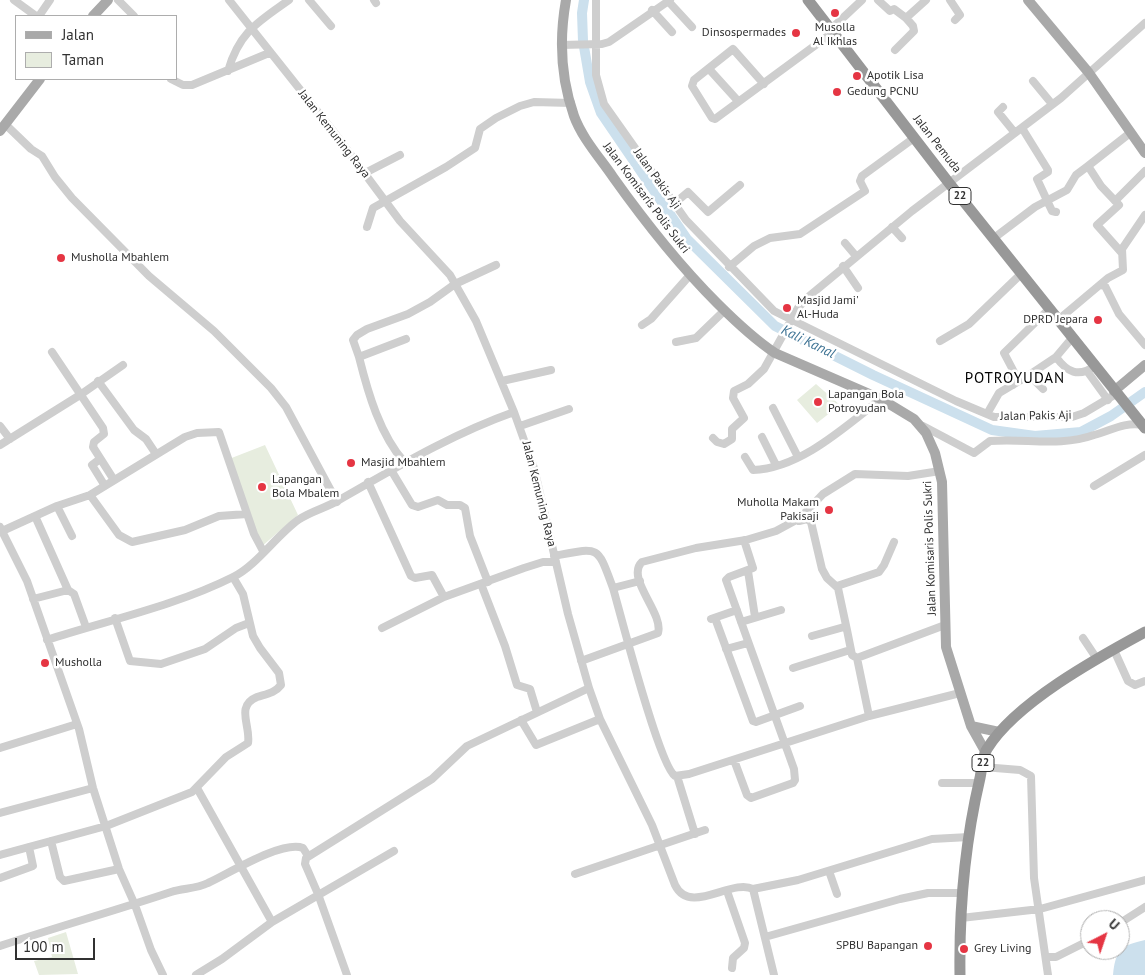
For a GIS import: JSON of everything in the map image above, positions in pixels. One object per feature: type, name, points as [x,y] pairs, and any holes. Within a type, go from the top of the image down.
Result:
[{"type":"highway","name":"Jalan Pemuda","points":[[808,0],[914,138],[1022,272],[1072,338],[1091,369],[1115,396]]},
{"type":"highway","name":"22","points":[[1115,396],[1142,425]]},
{"type":"highway","name":"22","points":[[960,975],[962,893],[969,837],[985,751],[1000,732],[1039,696],[1096,659],[1145,632]]},
{"type":"main road","points":[[94,15],[108,0]]},
{"type":"main road","name":"Jalan Komisaris Polis Sukri","points":[[566,0],[564,76],[576,122],[654,234],[690,276],[757,340],[881,399],[923,426],[940,470],[944,510],[946,647],[971,726],[985,751]]},
{"type":"main road","points":[[1028,0],[1089,73],[1145,153]]},
{"type":"main road","points":[[2,127],[39,80]]},
{"type":"main road","points":[[1115,396],[1140,373],[1145,365]]},
{"type":"main road","points":[[971,726],[1000,732]]},
{"type":"street","points":[[14,0],[36,15]]},
{"type":"street","points":[[39,15],[50,0]]},
{"type":"street","points":[[118,0],[133,15]]},
{"type":"street","name":"Jalan Kemuning Raya","points":[[229,0],[365,172],[400,221],[438,261],[455,284],[484,339],[520,426],[534,468],[555,559],[589,688],[600,719],[625,767],[681,895],[690,897],[748,887],[753,889],[829,871],[932,839],[969,837]]},
{"type":"street","points":[[228,71],[232,57],[250,28],[289,0]]},
{"type":"street","points":[[309,0],[332,26]]},
{"type":"street","name":"Jalan Pakis Aji","points":[[596,0],[594,44],[596,75],[604,104],[697,233],[774,311],[791,322],[987,414],[1006,418],[1072,417],[1084,413],[1115,396]]},
{"type":"street","points":[[764,84],[733,49],[694,80],[692,86],[712,118],[715,119],[764,84],[831,32],[862,0]]},
{"type":"street","points":[[878,0],[890,11],[894,9],[913,26],[914,32],[895,50]]},
{"type":"street","points":[[906,18],[926,0]]},
{"type":"street","points":[[950,0],[960,15],[955,20]]},
{"type":"street","points":[[564,45],[594,44],[616,38],[652,10],[669,1],[692,27]]},
{"type":"street","points":[[652,10],[672,32]]},
{"type":"street","points":[[713,438],[717,442],[724,444],[732,439],[732,429],[744,418],[733,398],[734,391],[756,378],[777,350],[791,322],[808,297],[843,266],[949,182],[1019,131],[1145,24]]},
{"type":"street","points":[[174,80],[189,86],[269,53]]},
{"type":"street","points":[[709,68],[738,101]]},
{"type":"street","points":[[1034,81],[1052,104]]},
{"type":"street","points":[[367,227],[371,210],[475,148],[480,129],[496,118],[529,103],[571,104]]},
{"type":"street","points":[[1000,107],[999,112],[1019,131],[1048,171],[1037,179],[1052,211],[1056,212]]},
{"type":"street","points":[[2,127],[42,156],[55,177],[72,198],[149,276],[214,331],[277,395],[337,502]]},
{"type":"street","points":[[994,238],[1035,207],[1069,189],[1076,174],[1130,133]]},
{"type":"street","points":[[729,267],[754,246],[770,238],[800,234],[854,200],[865,191],[860,181],[862,176],[914,138]]},
{"type":"street","points":[[365,172],[400,155]]},
{"type":"street","points":[[1058,320],[1101,285],[1123,270],[1124,264],[1121,252],[1098,225],[1119,206],[1101,186],[1088,166]]},
{"type":"street","points":[[1115,201],[1145,171]]},
{"type":"street","points":[[675,202],[688,192],[708,212],[740,185]]},
{"type":"street","points":[[1121,252],[1145,215]]},
{"type":"street","points":[[892,227],[902,238]]},
{"type":"street","points":[[845,243],[856,256]]},
{"type":"street","points":[[405,463],[393,450],[378,416],[353,340],[357,335],[430,302],[455,284],[496,265]]},
{"type":"street","points":[[843,266],[858,288]]},
{"type":"street","points":[[940,341],[969,324],[1022,272]]},
{"type":"street","points":[[642,325],[651,319],[690,276]]},
{"type":"street","points":[[1101,285],[1105,286],[1119,314],[1145,345]]},
{"type":"street","points":[[1013,385],[1009,379],[1014,372],[1004,353],[1049,309]]},
{"type":"street","points":[[676,342],[696,338],[725,310]]},
{"type":"street","points":[[987,414],[994,398],[1056,357],[1072,338]]},
{"type":"street","points":[[359,358],[406,339]]},
{"type":"street","points":[[52,352],[104,431],[93,444],[100,459],[114,480]]},
{"type":"street","points":[[1056,357],[1062,365],[1072,372],[1091,369]]},
{"type":"street","points":[[0,446],[123,365]]},
{"type":"street","points":[[502,381],[551,370]]},
{"type":"street","points":[[1029,375],[1043,389]]},
{"type":"street","points":[[98,381],[134,430],[146,438],[156,454]]},
{"type":"street","points":[[745,457],[753,470],[776,465],[798,457],[835,436],[881,399]]},
{"type":"street","points":[[773,408],[798,457]]},
{"type":"street","points":[[520,426],[569,409]]},
{"type":"street","points":[[47,640],[170,602],[233,577],[249,566],[262,551],[306,515],[337,502],[368,482],[473,426],[514,412]]},
{"type":"street","points":[[923,426],[974,453],[990,441],[1054,442],[1093,436],[1124,424],[1142,425]]},
{"type":"street","points":[[0,426],[10,439]]},
{"type":"street","points":[[163,975],[150,950],[135,905],[119,869],[92,788],[77,724],[33,599],[1,530],[57,506],[90,495],[156,454],[191,435],[220,432],[247,514],[262,551]]},
{"type":"street","points":[[762,438],[776,465]]},
{"type":"street","points":[[1094,486],[1145,455]]},
{"type":"street","points":[[100,459],[92,465],[105,486]]},
{"type":"street","points":[[391,470],[412,505],[418,508],[438,500],[447,505],[460,505],[465,508],[470,536],[517,685],[530,689],[538,712]]},
{"type":"street","points":[[794,522],[823,494],[855,474],[908,476],[940,470]]},
{"type":"street","points":[[368,482],[411,576],[416,578],[432,574],[444,597]]},
{"type":"street","points":[[90,495],[119,535],[132,542],[185,530],[219,516],[247,514]]},
{"type":"street","points":[[57,506],[72,536]]},
{"type":"street","points":[[35,516],[68,590],[74,594],[86,627]]},
{"type":"street","points":[[581,662],[656,634],[660,627],[640,581],[637,569],[642,562],[696,548],[744,540],[776,531],[807,518],[811,522],[824,574],[837,586],[850,650],[853,656],[857,658],[869,716]]},
{"type":"street","points":[[734,760],[748,797],[754,798],[792,784],[795,778],[726,580],[730,576],[753,569],[744,540]]},
{"type":"street","points":[[837,586],[879,572],[884,566],[894,542]]},
{"type":"street","points":[[382,628],[444,597],[530,566],[586,550],[596,552],[603,559],[613,588],[647,708],[672,774],[677,776],[734,760],[784,742],[869,716],[960,693]]},
{"type":"street","points":[[748,571],[755,617]]},
{"type":"street","points":[[0,855],[106,826],[197,788],[226,757],[248,743],[249,736],[244,709],[246,705],[255,698],[276,690],[281,684],[280,676],[260,648],[249,623],[243,594],[233,577]]},
{"type":"street","points":[[613,588],[640,581]]},
{"type":"street","points":[[33,599],[68,590]]},
{"type":"street","points":[[737,610],[712,619],[726,649],[753,721],[756,722],[800,706]]},
{"type":"street","points":[[741,622],[781,610]]},
{"type":"street","points":[[115,618],[127,657],[130,661],[161,664],[205,649],[236,628],[249,623]]},
{"type":"street","points":[[857,658],[945,626]]},
{"type":"street","points":[[812,636],[842,627],[846,630]]},
{"type":"street","points":[[1083,638],[1096,659]]},
{"type":"street","points":[[726,649],[748,643]]},
{"type":"street","points":[[793,668],[850,650]]},
{"type":"street","points":[[1114,650],[1128,681],[1135,685],[1145,681]]},
{"type":"street","points":[[347,975],[318,894],[305,864],[308,856],[432,779],[467,746],[589,688]]},
{"type":"street","points":[[521,720],[536,745],[600,719]]},
{"type":"street","points":[[0,748],[77,724]]},
{"type":"street","points":[[983,767],[1020,770],[1031,776],[1034,878],[1040,909],[1048,975]]},
{"type":"street","points":[[677,776],[695,834]]},
{"type":"street","points":[[942,783],[979,782]]},
{"type":"street","points":[[0,813],[92,788]]},
{"type":"street","points":[[197,788],[272,922]]},
{"type":"street","points":[[575,874],[705,830]]},
{"type":"street","points":[[51,841],[60,878],[64,881],[119,869]]},
{"type":"street","points":[[0,878],[32,866],[29,847]]},
{"type":"street","points":[[0,946],[135,905],[174,891],[203,886],[241,865],[292,847],[303,848],[308,856]]},
{"type":"street","points":[[196,975],[222,959],[272,922],[394,851]]},
{"type":"street","points":[[829,871],[837,894]]},
{"type":"street","points":[[961,918],[1040,909],[1145,880]]},
{"type":"street","points":[[753,889],[774,975]]},
{"type":"street","points":[[727,892],[745,943],[744,948],[733,958],[732,968]]},
{"type":"street","points":[[765,937],[900,899],[928,893],[962,893]]},
{"type":"street","points":[[1130,917],[1145,907]]},
{"type":"street","points":[[1046,957],[1056,957],[1080,945]]},
{"type":"green space","name":"Lapangan Bola Potroyudan","points":[[816,384],[840,405],[817,423],[797,400]]},
{"type":"green space","name":"Lapangan Bola Mbalem","points":[[265,445],[298,515],[261,547],[229,459]]},
{"type":"green space","points":[[66,932],[78,974],[39,975],[34,961],[52,957],[48,938]]},
{"type":"water","points":[[1145,940],[1145,975],[1113,975],[1116,960],[1130,960],[1131,944]]},
{"type":"waterway","name":"Kali Kanal","points":[[584,0],[582,13],[583,41],[590,82],[601,113],[687,239],[775,326],[873,375],[992,430],[1035,436],[1081,432],[1111,416],[1145,392]]},
{"type":"place","name":"Musolla Al Ikhlas","points":[[835,13]]},
{"type":"place","name":"Dinsospermades","points":[[796,33]]},
{"type":"place","name":"Apotik Lisa","points":[[857,76]]},
{"type":"place","name":"Gedung PCNU","points":[[837,92]]},
{"type":"place","name":"Musholla Mbahlem","points":[[61,258]]},
{"type":"place","name":"Masjid Jami' Al-Huda","points":[[787,308]]},
{"type":"place","name":"DPRD Jepara","points":[[1098,320]]},
{"type":"place","name":"Lapangan Bola Potroyudan","points":[[818,402]]},
{"type":"place","name":"Masjid Mbahlem","points":[[351,463]]},
{"type":"place","name":"Lapangan Bola Mbalem","points":[[262,487]]},
{"type":"place","name":"Muholla Makam Pakisaji","points":[[829,510]]},
{"type":"place","name":"Musholla","points":[[45,663]]},
{"type":"place","name":"SPBU Bapangan","points":[[928,946]]},
{"type":"place","name":"Grey Living","points":[[964,949]]},
{"type":"district","name":"POTROYUDAN","points":[[1015,379]]}]
